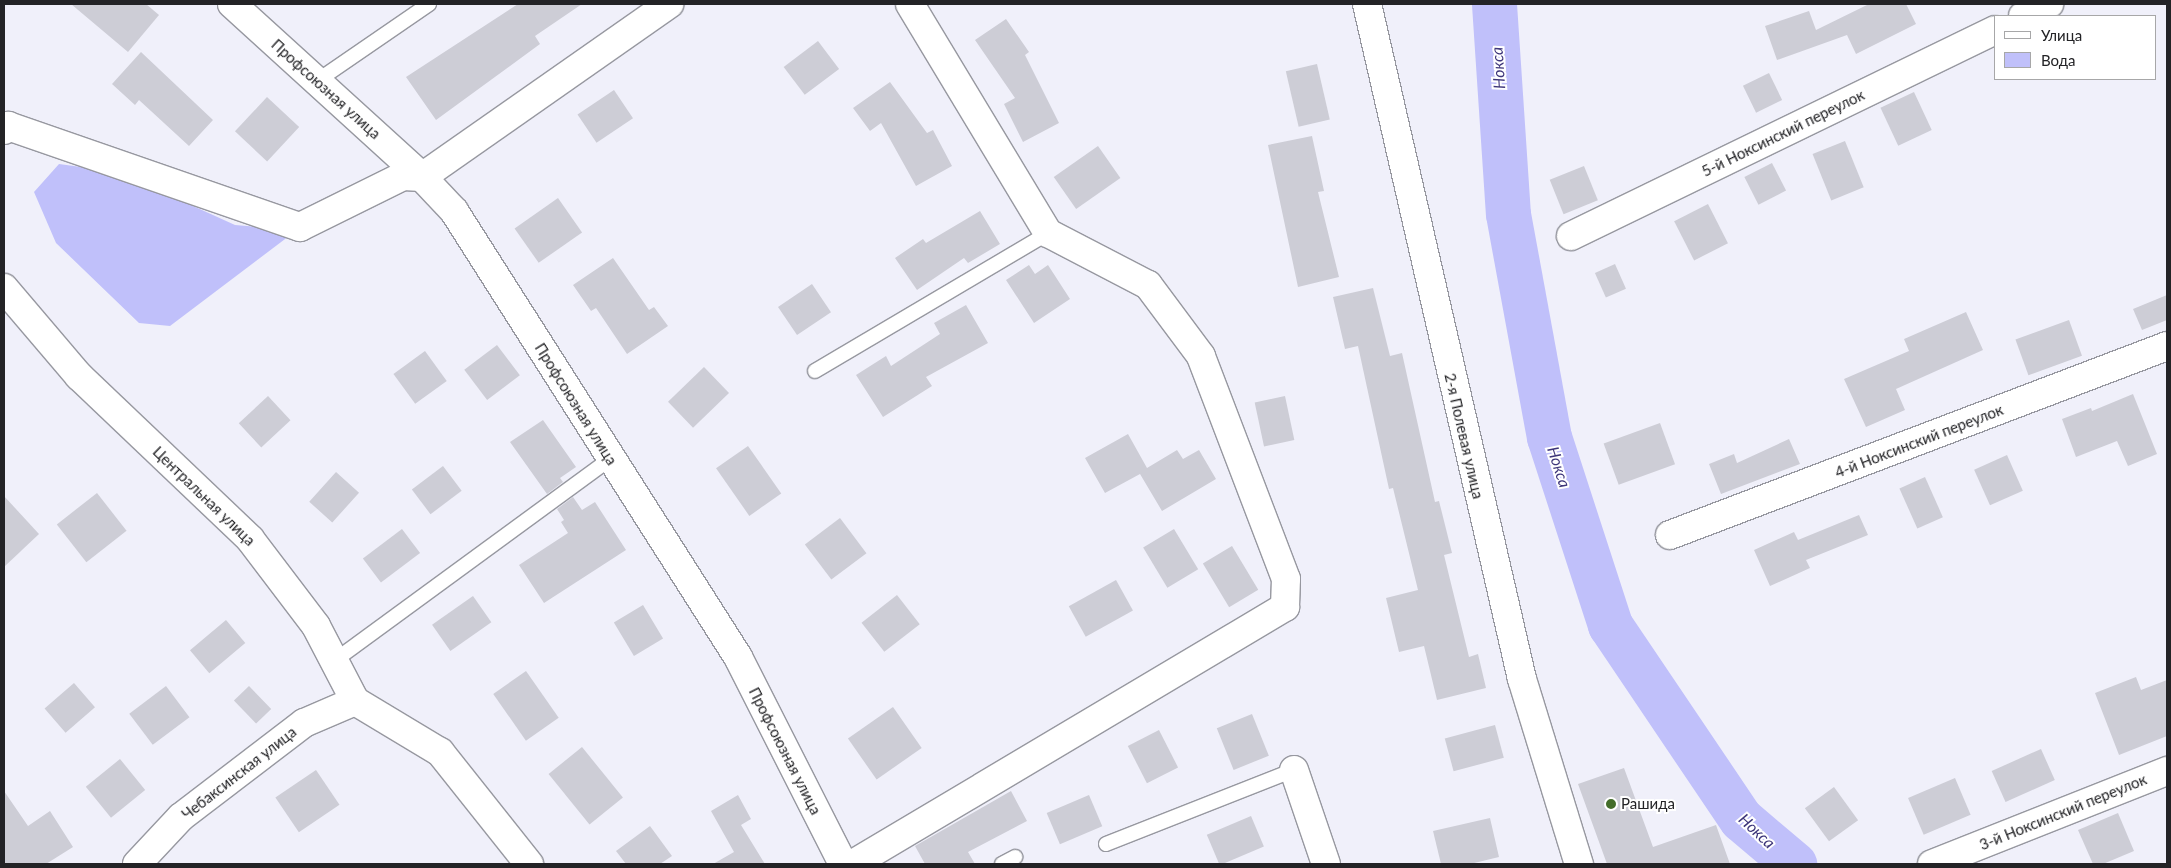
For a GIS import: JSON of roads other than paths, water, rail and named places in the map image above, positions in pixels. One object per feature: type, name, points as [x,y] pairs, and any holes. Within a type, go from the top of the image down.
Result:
[{"type":"street","name":"Профсоюзная улица","points":[[232,4],[422,177],[454,211],[610,459],[738,657],[842,864]]},
{"type":"street","points":[[4,130],[8,126],[300,227],[403,176],[422,177],[669,4]]},
{"type":"street","points":[[853,864],[1285,607],[1286,579],[1201,356],[1148,285],[1048,233],[910,4]]},
{"type":"street","name":"2-я Полевая улица","points":[[1367,4],[1522,680],[1579,864]]},
{"type":"street","points":[[2025,15],[2049,4]]},
{"type":"street","name":"5-й Ноксинский переулок","points":[[1571,236],[1994,30]]},
{"type":"street","name":"Центральная улица","points":[[4,288],[79,376],[250,539],[316,626],[356,701],[440,752],[529,864]]},
{"type":"street","name":"4-й Ноксинский переулок","points":[[1670,535],[2167,346]]},
{"type":"street","name":"Чебаксинская улица","points":[[137,864],[182,817],[304,723],[356,701]]},
{"type":"street","points":[[1294,770],[1326,864]]},
{"type":"street","name":"3-й Ноксинский переулок","points":[[1932,864],[2167,771]]},
{"type":"lane","points":[[317,81],[429,4]]},
{"type":"lane","points":[[815,371],[1048,233]]},
{"type":"lane","points":[[334,661],[610,459]]},
{"type":"lane","points":[[1106,844],[1294,770]]},
{"type":"lane","points":[[1002,864],[1015,857]]},
{"type":"water","points":[[59,164],[118,172],[235,225],[297,230],[170,326],[139,323],[56,243],[34,192]]},
{"type":"waterway","name":"Нокса","points":[[1494,4],[1508,214],[1549,437],[1610,625],[1741,819],[1794,864]]},
{"type":"place","name":"Рашида","points":[[1611,804]]}]
